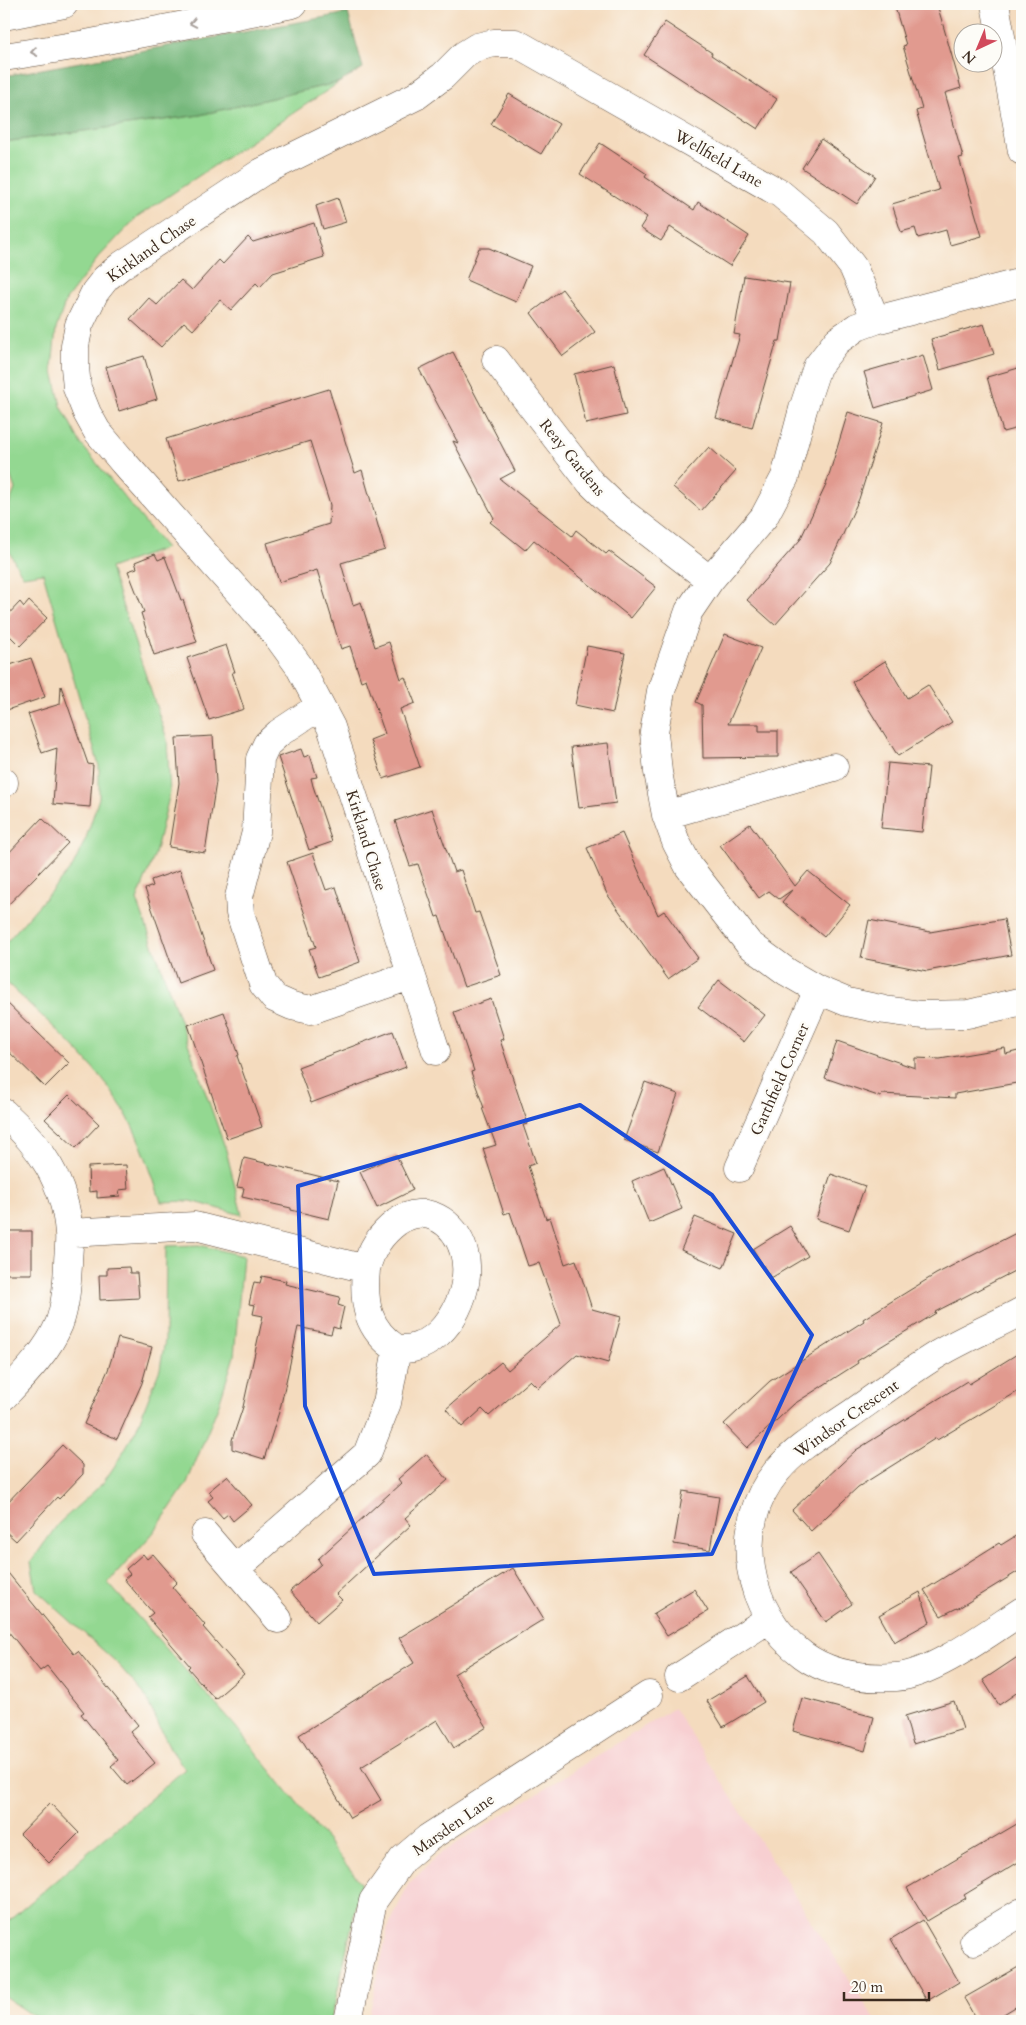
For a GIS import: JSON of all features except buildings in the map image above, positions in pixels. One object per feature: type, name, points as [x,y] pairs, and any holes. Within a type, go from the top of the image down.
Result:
[{"type":"main road","points":[[4,16],[64,4]]},
{"type":"main road","points":[[4,57],[96,42],[293,4]]},
{"type":"main road","points":[[995,4],[1022,151]]},
{"type":"main road","name":"Kirkland Chase","points":[[436,1051],[410,976],[331,727],[300,666],[275,633],[97,431],[77,388],[76,346],[79,325],[86,307],[106,278],[122,264],[262,172],[402,104],[430,86],[464,55],[477,47],[494,43],[516,43]]},
{"type":"main road","name":"Wellfield Lane","points":[[516,43],[781,194],[826,232],[853,267],[876,320]]},
{"type":"main road","points":[[1022,282],[876,320],[857,327],[837,341],[817,367],[784,477],[764,517],[710,580],[689,611],[674,648],[661,691],[654,732],[658,772],[666,815],[676,842],[689,867],[749,944],[787,972],[818,990],[857,1004],[922,1015],[968,1014],[1022,1001]]},
{"type":"main road","name":"Reay Gardens","points":[[496,360],[590,482],[617,508],[710,580]]},
{"type":"main road","points":[[320,706],[279,733],[267,744],[260,759],[256,832],[239,897],[240,913],[263,984],[274,998],[292,1006],[311,1010],[410,976]]},
{"type":"main road","points":[[666,815],[834,767]]},
{"type":"main road","name":"Garthfield Corner","points":[[739,1168],[818,990]]},
{"type":"main road","points":[[4,1113],[18,1126],[45,1158],[60,1187],[69,1233],[67,1288],[59,1323],[48,1345],[4,1396]]},
{"type":"main road","points":[[420,1213],[436,1216],[458,1238],[464,1252],[466,1270],[462,1294],[456,1310],[446,1325],[431,1339],[413,1348],[397,1350],[384,1340],[373,1325],[364,1292],[366,1269],[370,1253],[384,1232],[402,1219],[420,1213]]},
{"type":"main road","points":[[69,1233],[195,1226],[366,1269]]},
{"type":"main road","name":"Windsor Crescent","points":[[1022,1312],[938,1354],[797,1450],[776,1472],[764,1489],[754,1514],[749,1538],[750,1563],[755,1589],[769,1619],[785,1640],[804,1656],[831,1670],[861,1678],[898,1677],[937,1664],[1022,1611]]},
{"type":"main road","points":[[235,1568],[367,1454],[387,1403],[397,1350]]},
{"type":"main road","points":[[205,1534],[278,1619]]},
{"type":"main road","points":[[679,1677],[769,1619]]},
{"type":"main road","name":"Marsden Lane","points":[[348,2021],[373,1902],[404,1859],[428,1838],[649,1695]]},
{"type":"main road","points":[[974,1941],[1022,1912]]},
{"type":"highlighted area","points":[[580,1105],[712,1195],[812,1335],[712,1554],[374,1574],[305,1406],[298,1186]]},
{"type":"shaded area","points":[[674,1708],[876,2021],[368,2021],[388,1928],[408,1885],[438,1855]]},
{"type":"green space","points":[[348,13],[363,68],[340,82],[200,115],[4,142],[4,76]]},
{"type":"green space","points":[[340,82],[137,217],[98,258],[66,300],[56,329],[52,367],[61,406],[81,444],[166,548],[110,568],[167,739],[170,793],[155,854],[137,900],[226,1150],[242,1215],[191,1201],[161,1202],[137,1137],[127,1116],[102,1078],[71,1044],[4,980],[4,945],[73,866],[86,838],[99,798],[99,766],[43,573],[23,576],[10,553],[5,534],[7,513],[15,489],[4,457],[4,142],[200,115]]},
{"type":"green space","points":[[199,1245],[243,1256],[234,1356],[219,1404],[187,1483],[154,1532],[108,1583],[235,1726],[361,1883],[331,2021],[41,2021],[4,1996],[4,1925],[185,1769],[170,1748],[144,1694],[115,1661],[36,1590],[31,1562],[58,1524],[103,1483],[136,1430],[160,1369],[165,1340],[166,1246]]}]
